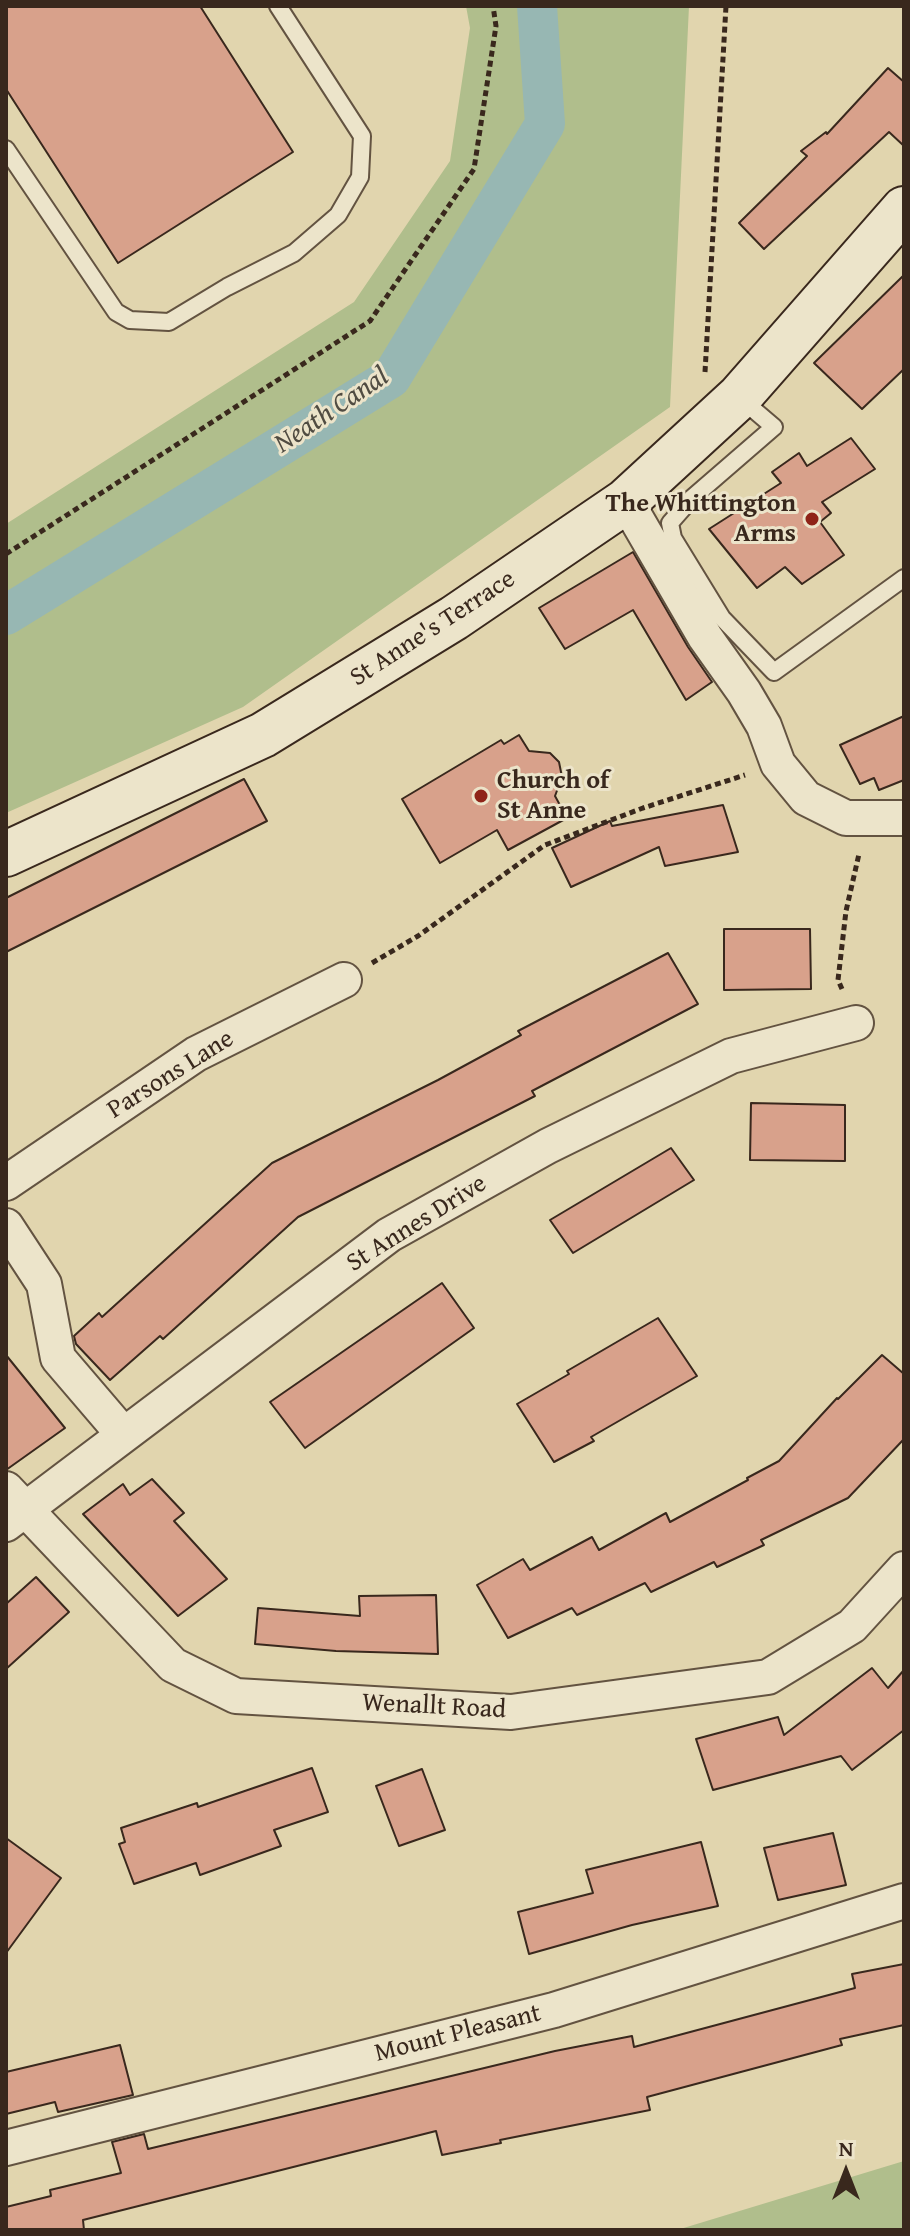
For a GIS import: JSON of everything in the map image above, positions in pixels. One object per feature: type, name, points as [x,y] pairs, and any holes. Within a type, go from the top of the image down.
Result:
[{"type":"main road","name":"St Anne's Terrace","points":[[6,854],[263,735],[454,618],[626,501],[739,397],[904,209]]},
{"type":"street","points":[[626,501],[705,637],[751,703],[764,726],[778,764],[806,798],[846,818],[904,818]]},
{"type":"street","name":"Parsons Lane","points":[[6,1183],[196,1054],[344,980]]},
{"type":"street","name":"St Annes Drive","points":[[12,1507],[123,1434],[389,1235],[548,1146],[731,1056],[856,1023]]},
{"type":"street","points":[[6,1226],[44,1284],[58,1358],[123,1434]]},
{"type":"street","name":"Wenallt Road","points":[[12,1507],[173,1665],[236,1696],[511,1712],[768,1677],[852,1626],[904,1569]]},
{"type":"street","name":"Mount Pleasant","points":[[6,2148],[554,2010],[904,1901]]},
{"type":"lane","points":[[6,149],[116,312],[130,320],[169,322],[227,287],[294,253],[338,215],[360,177],[362,136],[278,6]]},
{"type":"lane","points":[[739,397],[774,427],[692,498],[670,523],[673,538],[722,618],[774,672],[904,578]]},
{"type":"path","points":[[6,554],[370,321],[474,169],[496,26],[493,6]]},
{"type":"path","points":[[701,431],[726,6]]},
{"type":"path","points":[[344,980],[418,936],[545,845],[643,808],[778,764]]},
{"type":"path","points":[[852,888],[838,980],[856,1023]]},
{"type":"green space","points":[[466,6],[689,6],[670,407],[243,707],[6,813],[6,524],[354,302],[450,161],[470,28]]},
{"type":"green space","points":[[904,2161],[904,2230],[677,2230]]},
{"type":"building","points":[[6,6],[200,6],[293,152],[118,263],[6,89]]},
{"type":"building","points":[[888,68],[904,82],[904,146],[889,132],[764,249],[739,223],[807,156],[801,151],[827,134]]},
{"type":"building","points":[[904,275],[904,369],[862,409],[814,363]]},
{"type":"building","points":[[851,438],[875,469],[822,502],[831,513],[820,522],[844,555],[802,584],[785,567],[757,588],[709,529],[781,483],[772,472],[799,453],[807,466]]},
{"type":"building","points":[[633,552],[712,682],[686,700],[633,610],[565,649],[539,608]]},
{"type":"building","points":[[904,716],[904,780],[879,790],[874,778],[860,784],[840,745]]},
{"type":"building","name":"Church of St Anne","points":[[519,735],[529,751],[550,753],[559,762],[562,777],[555,796],[567,818],[508,850],[497,830],[440,863],[402,799],[501,740],[504,744]]},
{"type":"building","points":[[244,779],[267,821],[6,952],[6,898]]},
{"type":"building","points":[[723,805],[738,852],[665,866],[659,847],[571,887],[552,848],[610,821],[612,826]]},
{"type":"building","points":[[724,929],[810,929],[811,989],[724,990]]},
{"type":"building","points":[[668,953],[698,1004],[532,1091],[535,1096],[298,1217],[163,1339],[160,1336],[110,1380],[76,1344],[74,1336],[99,1313],[102,1317],[272,1163],[438,1080],[521,1035],[518,1031]]},
{"type":"building","points":[[751,1103],[845,1105],[845,1161],[750,1160]]},
{"type":"building","points":[[671,1148],[694,1180],[573,1253],[550,1220]]},
{"type":"building","points":[[442,1283],[474,1328],[305,1448],[270,1402]]},
{"type":"building","points":[[658,1318],[697,1376],[591,1437],[594,1441],[554,1462],[517,1404]]},
{"type":"building","points":[[6,1355],[65,1428],[6,1470]]},
{"type":"building","points":[[882,1355],[904,1374],[904,1439],[848,1498],[761,1540],[764,1545],[717,1567],[714,1562],[651,1592],[645,1583],[577,1615],[572,1608],[508,1638],[477,1585],[523,1559],[530,1570],[592,1537],[599,1550],[666,1513],[670,1522],[748,1480],[779,1461]]},
{"type":"building","points":[[152,1479],[184,1513],[174,1521],[227,1579],[178,1616],[83,1514],[123,1484],[130,1495]]},
{"type":"building","points":[[36,1577],[69,1612],[6,1669],[6,1604]]},
{"type":"building","points":[[436,1595],[438,1654],[336,1651],[255,1644],[258,1608],[360,1616],[359,1596]]},
{"type":"building","points":[[872,1668],[888,1688],[904,1670],[904,1730],[852,1770],[841,1756],[713,1790],[696,1739],[778,1717],[784,1735]]},
{"type":"building","points":[[312,1768],[328,1812],[274,1830],[281,1846],[200,1875],[196,1863],[134,1884],[119,1844],[125,1842],[121,1828],[197,1803],[198,1807]]},
{"type":"building","points":[[422,1769],[445,1830],[399,1846],[376,1786]]},
{"type":"building","points":[[833,1833],[846,1885],[778,1900],[764,1848]]},
{"type":"building","points":[[6,1838],[61,1878],[6,1953]]},
{"type":"building","points":[[701,1842],[718,1906],[632,1925],[529,1954],[518,1912],[593,1893],[586,1870]]},
{"type":"building","points":[[904,1964],[904,2025],[840,2039],[842,2045],[647,2097],[650,2110],[442,2155],[436,2131],[83,2220],[84,2230],[6,2230],[6,2207],[51,2196],[50,2190],[121,2173],[112,2142],[144,2134],[148,2149],[555,2051],[632,2036],[634,2047],[855,1988],[852,1974]]},
{"type":"building","points":[[120,2045],[133,2095],[58,2112],[55,2102],[6,2114],[6,2072]]},
{"type":"waterway","name":"Neath Canal","points":[[6,615],[391,378],[545,124],[537,6]]},
{"type":"place","name":"The Whittington Arms","points":[[812,519]]},
{"type":"place","name":"Church of St Anne","points":[[481,796]]}]
